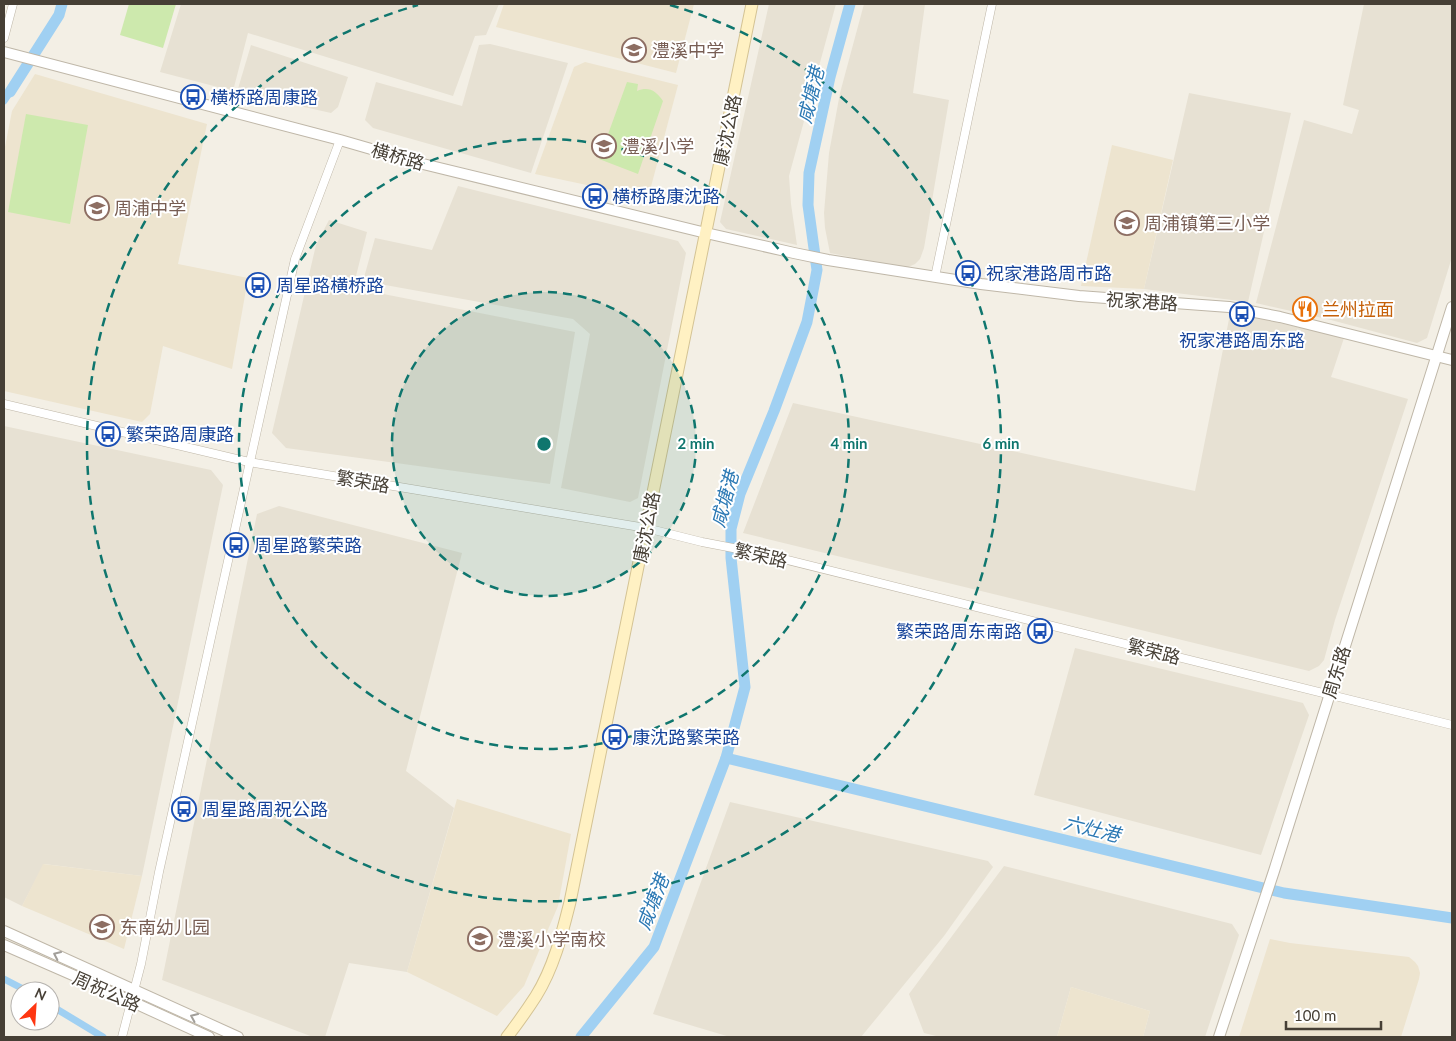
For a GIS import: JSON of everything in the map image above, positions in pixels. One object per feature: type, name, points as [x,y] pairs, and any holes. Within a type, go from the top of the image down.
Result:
[{"type":"main road","name":"康沈公路","points":[[507,1037],[536,996],[548,972],[561,939],[570,902],[752,4]]},
{"type":"street","points":[[4,38],[13,4]]},
{"type":"street","points":[[935,277],[992,4]]},
{"type":"street","name":"横桥路","points":[[4,52],[340,140],[424,164],[706,233],[828,260]]},
{"type":"street","points":[[122,1036],[141,964],[159,872],[295,259],[340,140]]},
{"type":"street","name":"祝家港路","points":[[828,260],[935,277],[1079,296],[1229,307],[1280,317],[1452,360]]},
{"type":"street","name":"周东路","points":[[1219,1037],[1274,871],[1452,307]]},
{"type":"street","name":"繁荣路","points":[[4,404],[249,462],[646,528],[702,542],[754,552],[1452,725]]},
{"type":"street","points":[[4,930],[238,1037]]},
{"type":"street","name":"周祝公路","points":[[4,946],[209,1037]]},
{"type":"shaded area","points":[[181,4],[499,4],[486,35],[475,36],[453,96],[248,33],[233,91],[160,72]]},
{"type":"shaded area","name":"澧溪中学","points":[[504,4],[694,4],[676,73],[496,27]]},
{"type":"shaded area","points":[[769,4],[836,4],[789,176],[797,245],[726,229],[720,222]]},
{"type":"shaded area","points":[[864,4],[925,4],[913,93],[949,100],[924,248],[920,259],[915,264],[906,268],[830,253],[825,228],[824,213],[829,153],[840,93]]},
{"type":"shaded area","points":[[1364,4],[1452,4],[1452,257],[1427,338],[1417,343],[1331,320],[1256,303],[1304,120],[1352,134],[1359,110],[1343,105]]},
{"type":"shaded area","points":[[490,44],[568,63],[531,173],[373,128],[365,120],[376,82],[462,106],[479,45]]},
{"type":"shaded area","points":[[251,45],[348,77],[338,107],[331,113],[237,92]]},
{"type":"shaded area","name":"澧溪小学","points":[[585,62],[678,85],[648,198],[535,174],[574,67]]},
{"type":"shaded area","name":"周浦中学","points":[[35,74],[207,124],[178,264],[248,278],[232,369],[163,346],[150,414],[142,422],[4,391],[4,152],[12,111]]},
{"type":"shaded area","points":[[1189,93],[1291,113],[1248,302],[1144,289]]},
{"type":"shaded area","name":"周浦镇第三小学","points":[[1112,145],[1173,160],[1144,289],[1081,286]]},
{"type":"shaded area","points":[[458,186],[678,241],[686,253],[638,498],[630,502],[561,488],[590,334],[573,319],[363,281],[375,238],[432,250]]},
{"type":"shaded area","points":[[329,220],[367,232],[353,288],[575,332],[550,484],[286,448],[272,433],[316,245]]},
{"type":"shaded area","points":[[1230,314],[1254,317],[1344,338],[1331,377],[1408,399],[1335,620],[1324,660],[1319,666],[1309,671],[743,533],[793,403],[1195,491]]},
{"type":"shaded area","points":[[4,426],[211,470],[223,485],[142,876],[44,864],[22,906],[4,897]]},
{"type":"shaded area","points":[[279,506],[462,553],[406,771],[454,808],[407,972],[349,963],[325,1037],[313,1037],[162,980],[257,514]]},
{"type":"shaded area","points":[[1075,648],[1303,703],[1309,715],[1261,855],[1034,795]]},
{"type":"shaded area","name":"澧溪小学南校","points":[[457,799],[571,834],[558,906],[524,986],[497,1016],[407,972]]},
{"type":"shaded area","points":[[730,802],[988,861],[993,867],[944,936],[861,1037],[730,1037],[653,1014]]},
{"type":"shaded area","name":"东南幼儿园","points":[[43,864],[142,876],[124,949],[22,906]]},
{"type":"shaded area","points":[[1004,866],[1232,924],[1239,935],[1205,1037],[1143,1037],[1150,1011],[1071,987],[1057,1037],[940,1037],[924,1033],[909,994]]},
{"type":"shaded area","points":[[1270,939],[1409,957],[1418,966],[1420,973],[1401,1037],[1239,1037]]},
{"type":"shaded area","points":[[1071,987],[1150,1011],[1143,1037],[1057,1037]]},
{"type":"green space","points":[[129,4],[176,4],[163,48],[120,35]]},
{"type":"green space","points":[[627,82],[638,84],[637,91],[652,90],[663,101],[638,174],[599,159]]},
{"type":"green space","points":[[26,114],[88,125],[70,224],[8,212]]},
{"type":"waterway","points":[[10,92],[59,15],[62,4]]},
{"type":"waterway","name":"咸塘港","points":[[581,1037],[654,947],[726,758],[745,687],[731,558],[731,529],[740,494],[774,411],[807,322],[817,270],[808,205],[809,173],[830,77],[850,4]]},
{"type":"waterway","points":[[4,101],[10,92]]},
{"type":"waterway","name":"六灶港","points":[[726,758],[1284,893],[1452,918]]},
{"type":"waterway","points":[[4,979],[10,982]]},
{"type":"waterway","points":[[60,1011],[103,1037]]},
{"type":"place","name":"澧溪中学","points":[[634,50]]},
{"type":"place","name":"横桥路周康路","points":[[193,97]]},
{"type":"place","name":"澧溪小学","points":[[604,146]]},
{"type":"place","name":"横桥路康沈路","points":[[595,196]]},
{"type":"place","name":"周浦中学","points":[[97,208]]},
{"type":"place","name":"周浦镇第三小学","points":[[1127,223]]},
{"type":"place","name":"祝家港路周市路","points":[[968,273]]},
{"type":"place","name":"周星路横桥路","points":[[258,285]]},
{"type":"place","name":"兰州拉面","points":[[1305,309]]},
{"type":"place","name":"祝家港路周东路","points":[[1242,314]]},
{"type":"place","name":"繁荣路周康路","points":[[108,434]]},
{"type":"place","name":"周星路繁荣路","points":[[236,545]]},
{"type":"place","name":"繁荣路周东南路","points":[[1040,631]]},
{"type":"place","name":"康沈路繁荣路","points":[[615,737]]},
{"type":"place","name":"周星路周祝公路","points":[[184,809]]},
{"type":"place","name":"东南幼儿园","points":[[102,927]]},
{"type":"place","name":"澧溪小学南校","points":[[480,939]]}]
